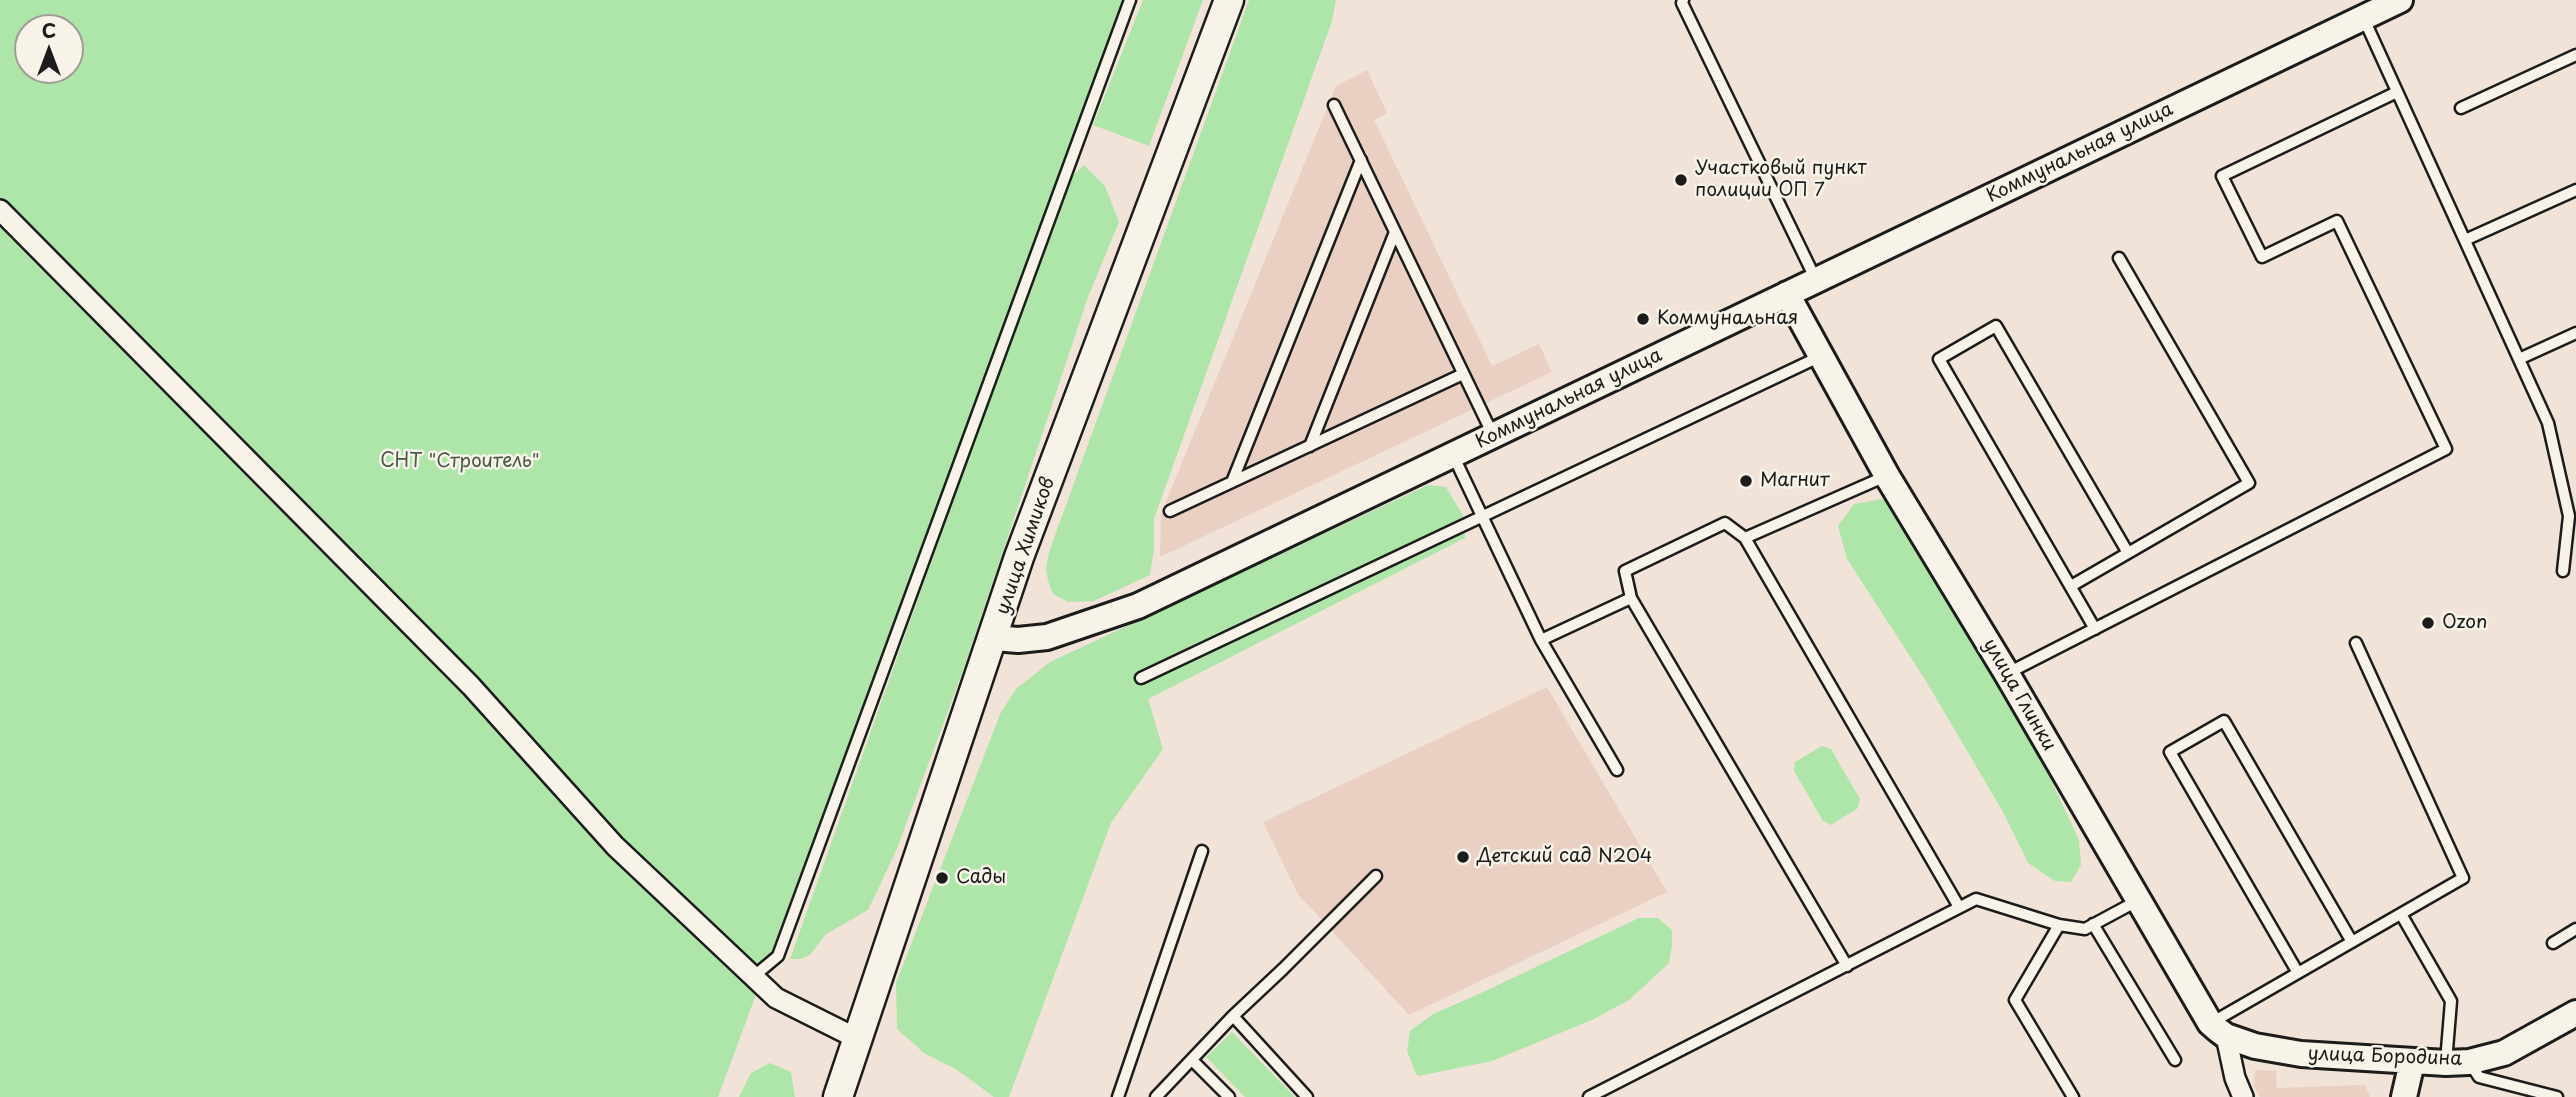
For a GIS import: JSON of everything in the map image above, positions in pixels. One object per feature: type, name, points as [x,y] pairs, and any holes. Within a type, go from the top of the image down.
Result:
[{"type":"main road","name":"улица Химиков","points":[[838,1097],[1019,557],[1229,0]]},
{"type":"street","name":"Коммунальная улица","points":[[994,638],[1018,640],[1046,637],[1138,606],[2400,0]]},
{"type":"street","points":[[0,209],[471,686],[615,846],[776,998],[858,1039]]},
{"type":"street","name":"улица Глинки","points":[[1787,294],[1887,476],[2007,674],[2138,901],[2218,1030],[2243,1097]]},
{"type":"street","name":"улица Бородина","points":[[2218,1030],[2255,1046],[2301,1054],[2412,1062],[2457,1062],[2504,1053],[2576,1013]]},
{"type":"street","points":[[2404,1097],[2412,1062]]},
{"type":"lane","points":[[754,977],[778,956],[1130,0]]},
{"type":"lane","points":[[1683,0],[1816,280]]},
{"type":"lane","points":[[2363,18],[2548,423],[2572,516],[2563,571]]},
{"type":"lane","points":[[2461,107],[2576,55]]},
{"type":"lane","points":[[2007,674],[2446,449],[2337,221],[2262,257],[2222,176],[2397,92]]},
{"type":"lane","points":[[1334,106],[1493,435]]},
{"type":"lane","points":[[1232,482],[1360,160]]},
{"type":"lane","points":[[2465,240],[2576,190]]},
{"type":"lane","points":[[1310,446],[1395,232]]},
{"type":"lane","points":[[2071,586],[2249,483],[2119,258]]},
{"type":"lane","points":[[2095,629],[1939,359],[1996,326],[2128,553]]},
{"type":"lane","points":[[2519,359],[2576,333]]},
{"type":"lane","points":[[1141,678],[1821,355]]},
{"type":"lane","points":[[1170,511],[1463,374]]},
{"type":"lane","points":[[1453,455],[1541,640],[1617,770]]},
{"type":"lane","points":[[1745,538],[1887,476]]},
{"type":"lane","points":[[1847,966],[1631,598],[1625,572],[1725,523],[1745,538],[1959,907]]},
{"type":"lane","points":[[1541,640],[1631,598]]},
{"type":"lane","points":[[2218,1030],[2298,973],[2463,878],[2356,643]]},
{"type":"lane","points":[[2298,973],[2170,752],[2224,721],[2352,942]]},
{"type":"lane","points":[[1118,1097],[1202,850]]},
{"type":"lane","points":[[1156,1097],[1233,1016],[1376,876]]},
{"type":"lane","points":[[1589,1097],[1976,899],[2059,925],[2085,929],[2138,901]]},
{"type":"lane","points":[[2401,914],[2451,1001],[2457,1062],[2479,1077],[2557,1097]]},
{"type":"lane","points":[[2093,924],[2175,1060]]},
{"type":"lane","points":[[2059,925],[2015,1000],[2073,1097]]},
{"type":"lane","points":[[2553,943],[2576,929]]},
{"type":"lane","points":[[1233,1016],[1307,1097]]},
{"type":"lane","points":[[1192,1060],[1229,1097]]},
{"type":"shaded area","points":[[1367,70],[1387,113],[1374,120],[1492,366],[1539,344],[1552,372],[1160,557],[1161,514],[1336,86]]},
{"type":"shaded area","name":"Детский сад N204","points":[[1547,687],[1667,892],[1409,1015],[1298,894],[1263,822]]},
{"type":"shaded area","points":[[2255,1070],[2276,1071],[2277,1088],[2365,1085],[2370,1097],[2260,1097],[2254,1086]]},
{"type":"green space","name":"СНТ \"Строитель\"","points":[[0,0],[1125,0],[718,1097],[0,1097]]},
{"type":"green space","points":[[1143,0],[1203,0],[1149,146],[1093,125]]},
{"type":"green space","points":[[1249,0],[1336,0],[1332,21],[1154,519],[1154,549],[1150,575],[1094,601],[1068,602],[1053,594],[1048,581],[1046,568],[1049,552]]},
{"type":"green space","points":[[1084,165],[1105,186],[1119,222],[1088,297],[963,671],[896,851],[868,910],[826,934],[810,955],[801,959],[790,959],[1066,182]]},
{"type":"green space","points":[[1428,485],[1446,487],[1464,517],[1465,538],[1148,699],[1163,749],[1111,823],[1009,1097],[994,1097],[957,1070],[924,1053],[897,1029],[896,983],[1001,712],[1016,689],[1050,662]]},
{"type":"green space","points":[[1889,498],[1950,596],[2050,778],[2079,840],[2081,865],[2071,882],[2055,881],[2028,863],[2003,812],[1926,681],[1847,559],[1838,526],[1854,504]]},
{"type":"green space","points":[[1822,746],[1831,749],[1860,799],[1858,808],[1831,825],[1823,821],[1794,771],[1795,762]]},
{"type":"green space","points":[[1639,918],[1658,918],[1672,930],[1672,946],[1669,963],[1629,1000],[1592,1020],[1492,1061],[1419,1076],[1416,1074],[1407,1051],[1410,1031],[1433,1014]]},
{"type":"green space","points":[[1232,1032],[1295,1097],[1245,1097],[1206,1057]]},
{"type":"green space","points":[[770,1063],[791,1072],[795,1097],[739,1097],[751,1073]]},
{"type":"place","name":"Участковый пункт полиции ОП 7","points":[[1681,180]]},
{"type":"place","name":"Коммунальная","points":[[1643,319]]},
{"type":"place","name":"Магнит","points":[[1746,481]]},
{"type":"place","name":"Ozon","points":[[2428,623]]},
{"type":"place","name":"Детский сад N204","points":[[1463,857]]},
{"type":"place","name":"Сады","points":[[942,878]]}]
